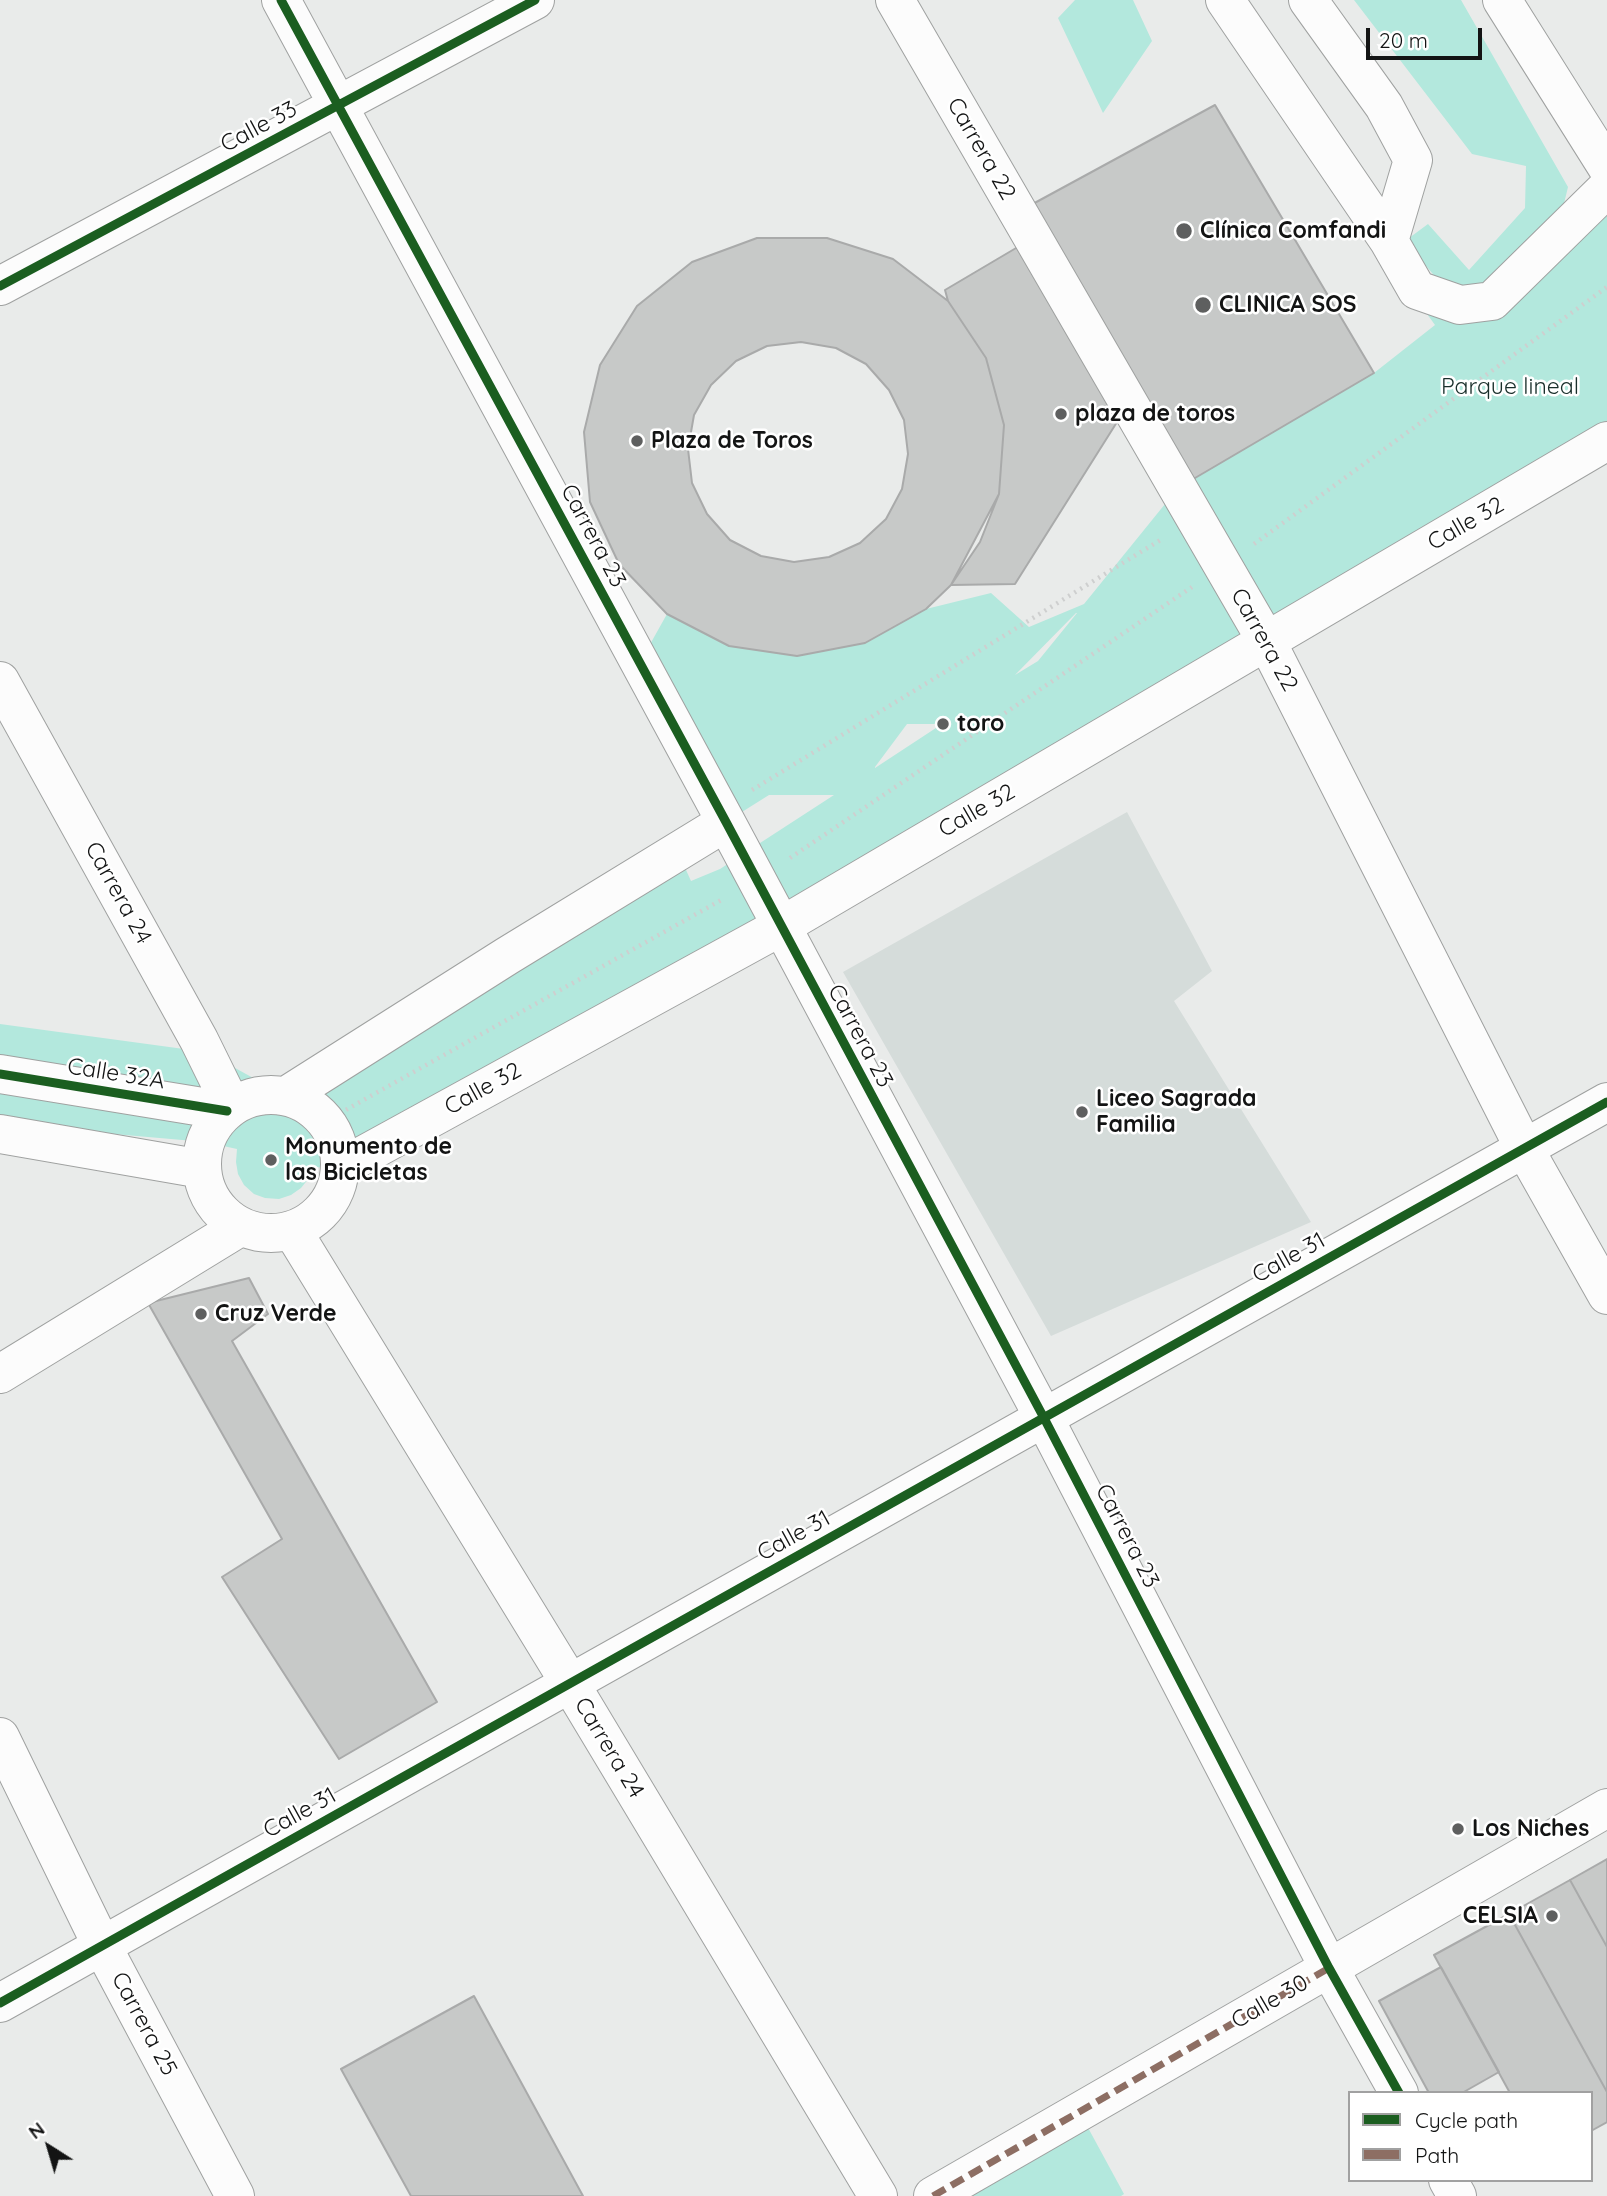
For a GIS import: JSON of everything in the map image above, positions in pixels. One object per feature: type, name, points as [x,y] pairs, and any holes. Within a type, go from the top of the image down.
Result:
[{"type":"street","name":"Carrera 23","points":[[281,0],[1044,1418],[1329,1968],[1398,2091]]},
{"type":"street","name":"Calle 33","points":[[0,286],[535,0]]},
{"type":"street","name":"Carrera 22","points":[[895,0],[1267,642],[1524,1149],[1607,1295]]},
{"type":"street","points":[[1225,0],[1389,241],[1417,290],[1460,305],[1492,301],[1607,188]]},
{"type":"street","points":[[1308,0],[1384,106],[1413,160],[1389,241]]},
{"type":"street","points":[[1502,0],[1607,167]]},
{"type":"street","name":"Calle 32","points":[[340,1168],[780,927],[1607,442]]},
{"type":"street","name":"Carrera 24","points":[[0,681],[199,1040],[230,1109]]},
{"type":"street","points":[[286,1096],[722,817]]},
{"type":"street","name":"Calle 32A","points":[[0,1074],[230,1109]]},
{"type":"street","points":[[286,1096],[301,1101],[337,1143],[340,1168],[336,1188],[326,1206],[311,1221],[292,1230],[257,1232],[240,1227],[213,1203],[205,1187],[202,1169],[205,1142],[217,1120],[249,1098],[286,1096]]},
{"type":"street","name":"Calle 31","points":[[0,2003],[1607,1102]]},
{"type":"street","points":[[0,1134],[202,1169]]},
{"type":"street","points":[[0,1374],[240,1227]]},
{"type":"street","name":"Carrera 24","points":[[292,1230],[571,1685],[878,2196]]},
{"type":"street","name":"Carrera 25","points":[[0,1737],[102,1946],[236,2196]]},
{"type":"street","name":"Calle 30","points":[[933,2196],[1607,1808]]},
{"type":"path","points":[[319,1123],[756,881],[1223,566],[1607,287]]},
{"type":"path","points":[[722,817],[1196,518]]},
{"type":"shaded area","name":"Liceo Sagrada Familia","points":[[1127,812],[1212,971],[1174,1001],[1311,1222],[1051,1336],[843,972]]},
{"type":"green space","points":[[1075,0],[1133,0],[1152,41],[1103,113],[1058,18]]},
{"type":"green space","name":"Parque lineal","points":[[1354,0],[1461,0],[1568,187],[1559,224],[1607,187],[1607,441],[322,1168],[313,1166],[309,1178],[291,1195],[279,1199],[254,1194],[244,1185],[238,1174],[237,1149],[205,1142],[0,1124],[0,1024],[206,1052],[286,1096],[682,861],[691,881],[720,869],[834,795],[769,795],[726,822],[639,664],[667,614],[729,646],[797,656],[865,643],[926,609],[991,593],[1029,627],[1084,604],[1178,488],[1374,373],[1435,325],[1422,307],[1443,286],[1405,241],[1428,224],[1469,270],[1525,208],[1526,166],[1472,154]],"holes":[[[1076,613],[1038,661],[1015,675]],[[907,724],[942,724],[875,768],[875,767]]]},
{"type":"green space","points":[[1086,2124],[1124,2194],[1121,2196],[957,2196]]},
{"type":"building","name":"CLINICA SOS","points":[[1215,105],[1374,373],[1178,488],[1018,212]]},
{"type":"building","name":"Plaza de Toros","points":[[757,238],[827,238],[893,259],[948,301],[986,358],[1004,425],[999,494],[980,542],[951,585],[926,609],[865,643],[797,656],[729,646],[667,614],[619,564],[590,502],[584,432],[600,365],[637,306],[692,262]],"holes":[[[801,342],[836,348],[866,364],[889,390],[904,420],[908,454],[902,489],[886,519],[860,543],[829,557],[794,562],[761,556],[730,540],[707,514],[692,483],[688,449],[694,415],[711,385],[736,361],[767,346]]]},
{"type":"building","name":"plaza de toros","points":[[1033,238],[1129,403],[1015,584],[951,585],[999,494],[1004,425],[986,358],[948,301],[945,290]]},
{"type":"building","points":[[249,1278],[268,1314],[232,1341],[437,1702],[339,1759],[222,1577],[282,1539],[148,1303]]},
{"type":"building","points":[[1607,1859],[1607,1947],[1570,1880]]},
{"type":"building","points":[[1570,1880],[1607,1947],[1607,2092],[1509,1914]]},
{"type":"building","points":[[1509,1914],[1607,2092],[1607,2122],[1593,2130],[1593,2091],[1509,2091],[1434,1955]]},
{"type":"building","points":[[1441,1967],[1499,2072],[1466,2091],[1428,2091],[1379,2001]]},
{"type":"building","points":[[474,1996],[583,2196],[411,2196],[341,2069]]},
{"type":"marked path","points":[[933,2196],[1329,1968]]},
{"type":"cycle path","points":[[281,0],[726,822],[1044,1418],[1329,1968],[1398,2091]]},
{"type":"cycle path","points":[[0,286],[535,0]]},
{"type":"cycle path","points":[[0,1074],[227,1111]]},
{"type":"cycle path","points":[[0,2003],[1607,1102]]},
{"type":"place","name":"Clínica Comfandi","points":[[1184,231]]},
{"type":"place","name":"CLINICA SOS","points":[[1203,305]]},
{"type":"place","name":"plaza de toros","points":[[1061,414]]},
{"type":"place","name":"Plaza de Toros","points":[[637,441]]},
{"type":"place","name":"toro","points":[[943,724]]},
{"type":"place","name":"Liceo Sagrada Familia","points":[[1082,1112]]},
{"type":"place","name":"Monumento de las Bicicletas","points":[[271,1160]]},
{"type":"place","name":"Cruz Verde","points":[[201,1314]]},
{"type":"place","name":"Los Niches","points":[[1458,1829]]},
{"type":"place","name":"CELSIA","points":[[1552,1916]]}]
